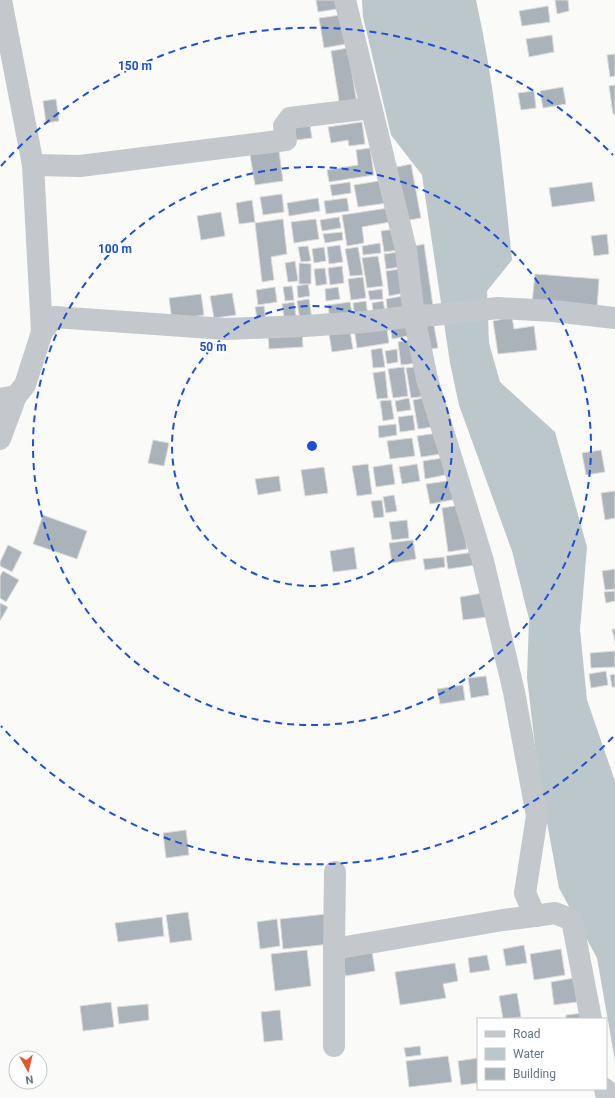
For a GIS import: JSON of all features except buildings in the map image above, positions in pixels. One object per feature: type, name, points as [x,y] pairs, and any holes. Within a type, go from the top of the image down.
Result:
[{"type":"street","points":[[0,438],[8,398],[25,386],[42,332],[33,165],[4,38],[1,0]]},
{"type":"street","points":[[345,0],[406,250],[424,315],[427,379],[482,561],[514,692],[536,816],[525,893],[535,916]]},
{"type":"street","points":[[33,165],[80,166],[286,140],[284,126],[290,118],[371,108]]},
{"type":"street","points":[[42,332],[54,317],[226,329],[358,323],[498,308],[553,311],[615,318]]},
{"type":"street","points":[[334,1046],[335,872]]},
{"type":"street","points":[[334,949],[503,920],[555,913],[572,920],[591,1018]]},
{"type":"water","points":[[362,0],[476,0],[483,32],[502,162],[512,260],[487,291],[489,343],[500,382],[555,432],[587,547],[580,630],[587,700],[615,781],[615,1061],[597,958],[559,888],[539,779],[527,678],[529,619],[512,551],[459,405],[450,363],[422,175],[391,135],[363,17]]}]
